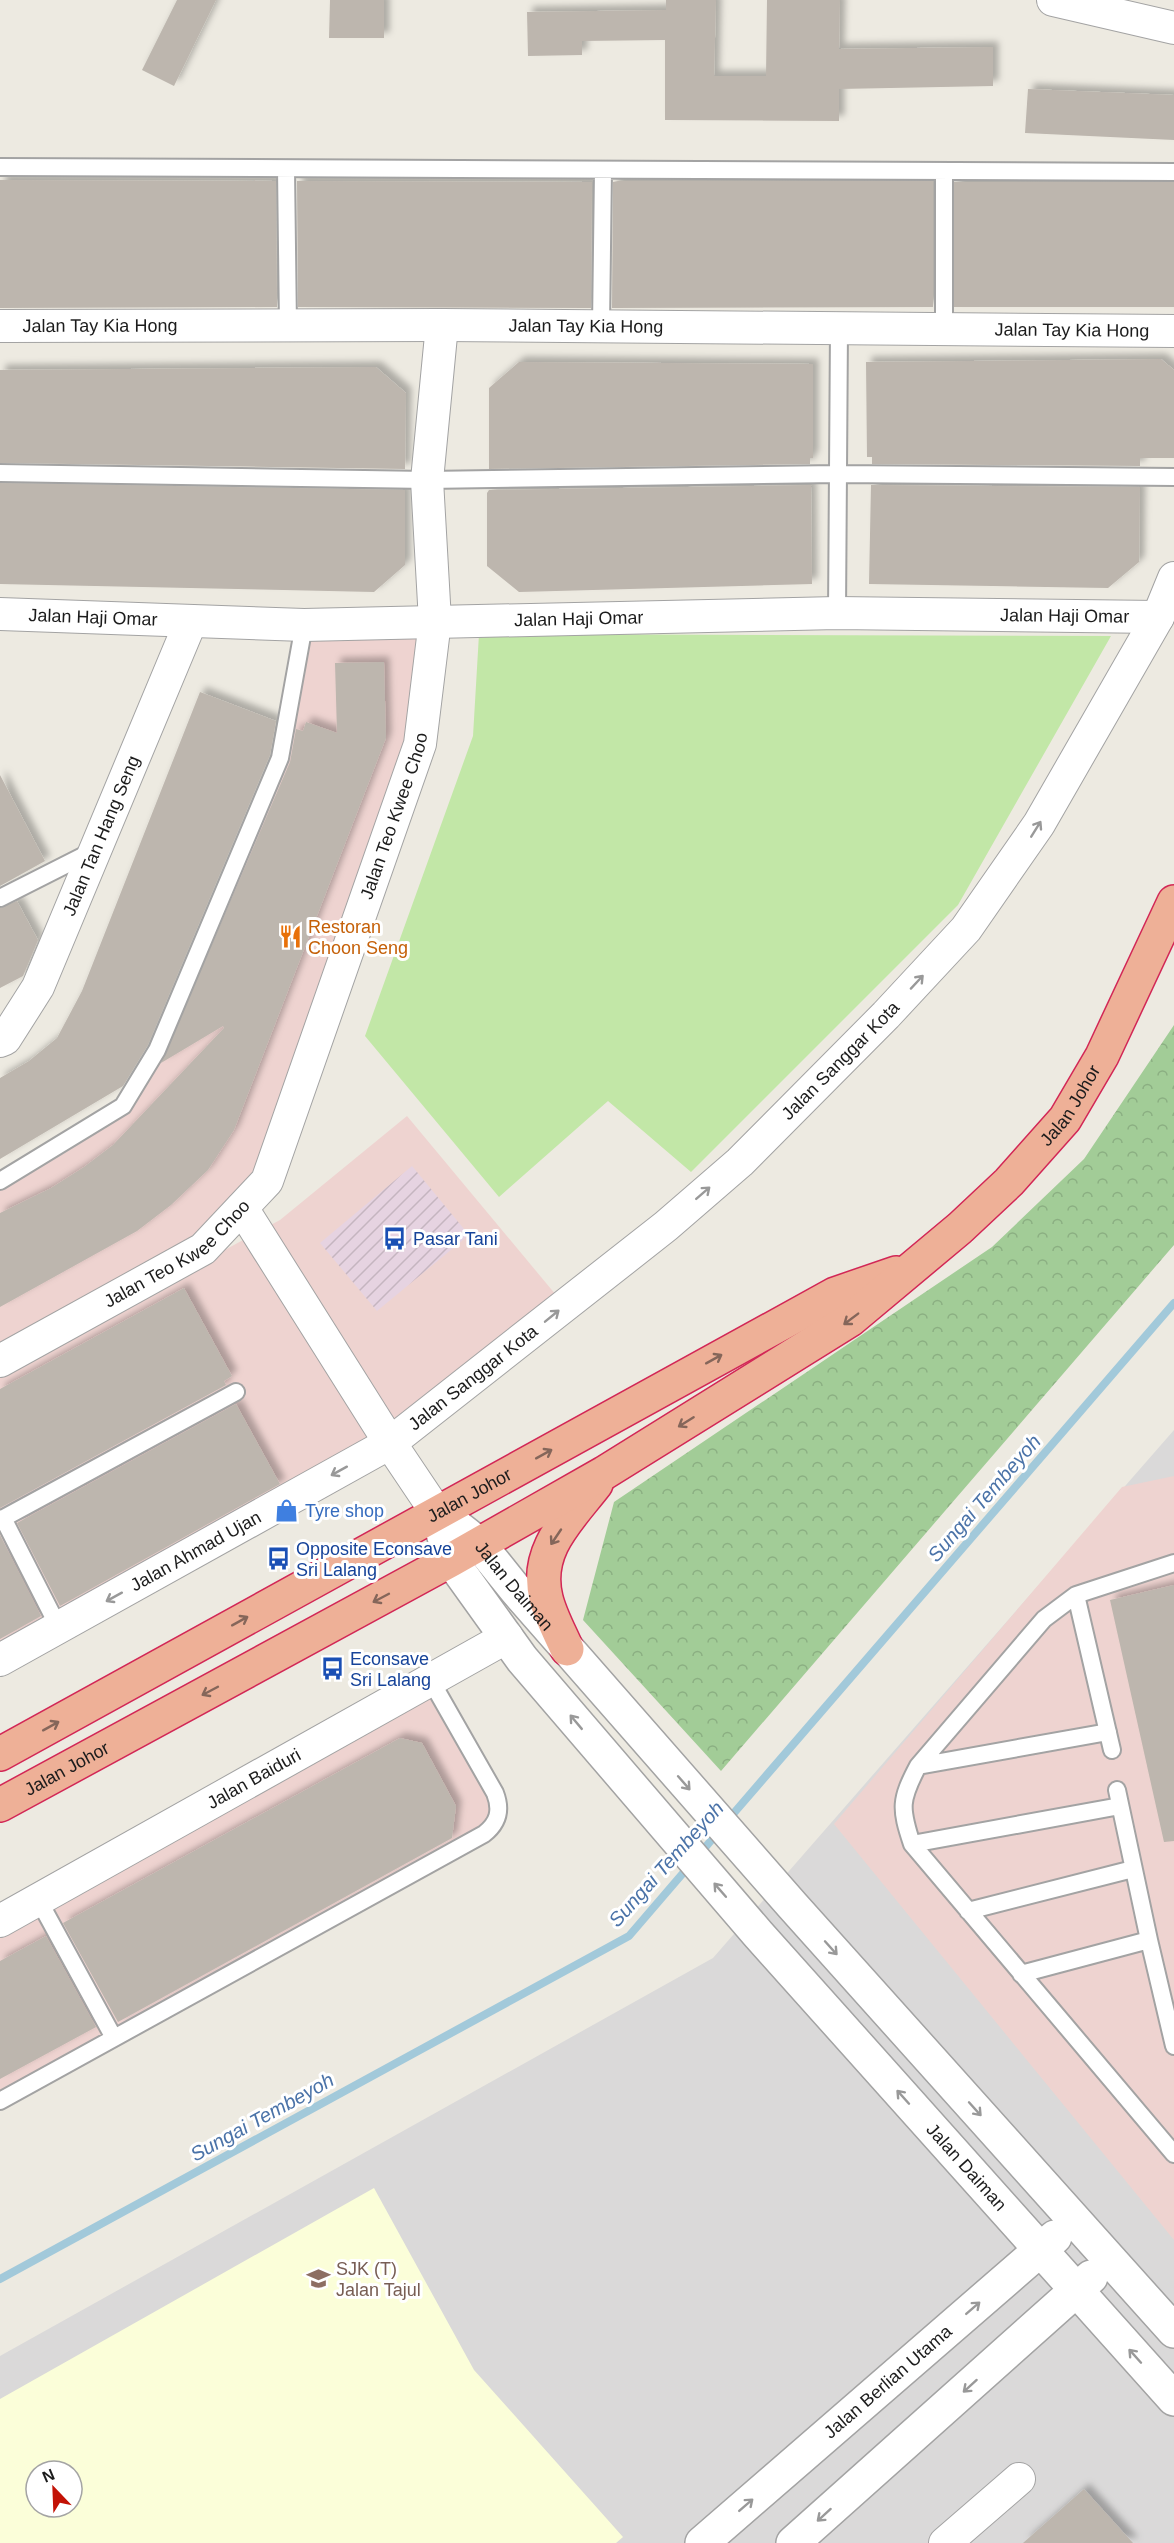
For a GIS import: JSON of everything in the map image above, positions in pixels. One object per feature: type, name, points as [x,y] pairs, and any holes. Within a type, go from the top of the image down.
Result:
[{"type":"highway","name":"Jalan Johor","points":[[0,1805],[465,1552],[604,1473],[850,1320],[960,1228],[1009,1182],[1065,1119],[1102,1056],[1174,902]]},
{"type":"highway","name":"Jalan Johor","points":[[0,1754],[835,1294],[911,1267]]},
{"type":"highway","points":[[567,1649],[546,1599],[543,1577],[545,1557],[552,1542],[604,1473]]},
{"type":"street","points":[[1053,0],[1174,28]]},
{"type":"street","name":"Jalan Tay Kia Hong","points":[[0,326],[442,325],[1174,331]]},
{"type":"street","name":"Jalan Teo Kwee Choo","points":[[0,1361],[203,1249],[267,1181],[420,744],[435,621],[427,480],[442,325]]},
{"type":"street","name":"Jalan Sanggar Kota","points":[[390,1443],[666,1226],[740,1162],[886,1015],[958,938],[1005,876],[1039,824],[1158,617],[1174,578]]},
{"type":"street","name":"Jalan Haji Omar","points":[[0,614],[304,625],[837,613],[1158,617]]},
{"type":"street","name":"Jalan Tan Hang Seng","points":[[0,1041],[5,1039],[38,987],[191,621]]},
{"type":"street","points":[[242,1208],[390,1443],[437,1513]]},
{"type":"street","name":"Jalan Ahmad Ujan","points":[[0,1660],[390,1443]]},
{"type":"street","name":"Jalan Daiman","points":[[437,1513],[465,1552],[507,1637],[522,1659],[758,1934],[1174,2399]]},
{"type":"street","name":"Jalan Daiman","points":[[465,1552],[567,1649],[1074,2220]]},
{"type":"street","name":"Jalan Baiduri","points":[[0,1921],[507,1637]]},
{"type":"street","points":[[1074,2220],[1174,2331]]},
{"type":"street","name":"Jalan Berlian Utama","points":[[702,2543],[1074,2220]]},
{"type":"street","points":[[793,2543],[1110,2259]]},
{"type":"street","points":[[945,2543],[1019,2479]]},
{"type":"lane","points":[[0,167],[1174,172]]},
{"type":"lane","points":[[286,169],[288,326]]},
{"type":"lane","points":[[601,326],[603,170]]},
{"type":"lane","points":[[944,171],[944,329]]},
{"type":"lane","points":[[837,613],[839,328]]},
{"type":"lane","points":[[0,473],[427,480],[837,474],[1174,477]]},
{"type":"lane","points":[[0,1180],[123,1106],[158,1050],[280,758],[304,625]]},
{"type":"lane","points":[[0,898],[94,851]]},
{"type":"lane","points":[[59,1628],[2,1519],[236,1392]]},
{"type":"lane","points":[[1174,1563],[1076,1595],[1044,1619],[918,1766],[904,1792],[904,1820],[912,1844],[1174,2154]]},
{"type":"lane","points":[[1076,1595],[1112,1750]]},
{"type":"lane","points":[[0,2101],[474,1840],[493,1827],[500,1804],[430,1679]]},
{"type":"lane","points":[[918,1766],[1108,1732]]},
{"type":"lane","points":[[912,1844],[1119,1798],[1174,2046]]},
{"type":"lane","points":[[968,1911],[1133,1869]]},
{"type":"lane","points":[[38,1899],[114,2038]]},
{"type":"lane","points":[[1021,1974],[1149,1940]]},
{"type":"shaded area","points":[[423,630],[410,743],[257,1177],[197,1240],[0,1349],[0,1190],[63,1154],[128,1112],[233,885],[310,635]]},
{"type":"shaded area","points":[[407,1116],[571,1313],[0,1671],[0,1372],[280,1220]]},
{"type":"shaded area","name":"Pasar Tani","points":[[412,1166],[469,1235],[377,1311],[320,1243]]},
{"type":"shaded area","points":[[1174,1430],[1174,2543],[0,2543],[0,2356],[713,1958]]},
{"type":"shaded area","points":[[1174,1476],[1174,2240],[834,1824],[1122,1487]]},
{"type":"shaded area","points":[[432,1667],[507,1802],[504,1821],[499,1832],[0,2108],[0,1908]]},
{"type":"shaded area","name":"SJK (T) Jalan Tajul","points":[[374,2188],[474,2370],[623,2537],[616,2543],[0,2543],[0,2399]]},
{"type":"green space","points":[[479,634],[1111,636],[958,905],[691,1172],[608,1101],[499,1197],[365,1036],[473,736]]},
{"type":"green space","points":[[1174,1025],[1174,1245],[721,1771],[583,1620],[614,1502],[992,1247],[1084,1159]]},
{"type":"building","points":[[177,0],[216,0],[174,86],[142,70]]},
{"type":"building","points":[[330,0],[384,0],[384,38],[329,38]]},
{"type":"building","points":[[666,0],[716,0],[714,76],[766,76],[767,0],[840,0],[839,49],[993,47],[993,86],[839,89],[839,121],[665,120],[665,40],[582,41],[582,55],[528,56],[527,12],[666,10]]},
{"type":"building","points":[[1028,89],[1174,95],[1174,140],[1025,133]]},
{"type":"building","points":[[0,180],[276,181],[277,307],[0,308]]},
{"type":"building","points":[[297,181],[592,182],[591,308],[298,307]]},
{"type":"building","points":[[933,181],[933,307],[612,308],[613,182]]},
{"type":"building","points":[[954,182],[1174,182],[1174,307],[954,307]]},
{"type":"building","points":[[1161,359],[1174,370],[1174,458],[1140,458],[1140,466],[872,464],[872,457],[867,457],[866,362]]},
{"type":"building","points":[[519,362],[813,364],[813,458],[810,458],[810,464],[489,469],[489,388]]},
{"type":"building","points":[[376,367],[406,393],[405,469],[0,463],[0,370]]},
{"type":"building","points":[[0,483],[405,490],[405,565],[374,592],[0,584]]},
{"type":"building","points":[[811,485],[812,584],[519,592],[487,566],[487,493],[489,490]]},
{"type":"building","points":[[871,485],[1140,487],[1139,562],[1108,588],[869,584]]},
{"type":"building","points":[[384,662],[386,738],[234,1130],[208,1170],[171,1205],[137,1231],[0,1307],[0,1213],[51,1188],[113,1145],[224,1028],[223,1026],[161,1063],[290,762],[296,729],[303,731],[306,722],[337,733],[335,663]]},
{"type":"building","points":[[200,692],[276,721],[270,755],[148,1045],[123,1086],[0,1159],[0,1078],[29,1061],[57,1038],[82,991]]},
{"type":"building","points":[[0,775],[45,861],[0,886]]},
{"type":"building","points":[[17,901],[38,940],[23,976],[0,988],[0,908]]},
{"type":"building","points":[[184,1288],[232,1376],[224,1381],[226,1385],[0,1508],[0,1389]]},
{"type":"building","points":[[236,1404],[280,1484],[60,1606],[17,1523]]},
{"type":"building","points":[[0,1535],[41,1616],[0,1639]]},
{"type":"building","points":[[1174,1585],[1174,1841],[1164,1842],[1110,1600]]},
{"type":"building","points":[[400,1738],[422,1743],[456,1806],[452,1838],[118,2022],[63,1923]]},
{"type":"building","points":[[46,1936],[96,2027],[0,2079],[0,1961]]},
{"type":"building","points":[[1084,2489],[1133,2543],[1023,2543],[1057,2513]]},
{"type":"waterway","name":"Sungai Tembeyoh","points":[[727,1821],[1174,1303]]},
{"type":"waterway","name":"Sungai Tembeyoh","points":[[698,1856],[719,1831]]},
{"type":"waterway","name":"Sungai Tembeyoh","points":[[0,2279],[629,1936],[690,1865]]},
{"type":"place","name":"Restoran Choon Seng","points":[[290,937]]},
{"type":"place","name":"Pasar Tani","points":[[395,1239]]},
{"type":"place","name":"Tyre shop","points":[[287,1511]]},
{"type":"place","name":"Opposite Econsave Sri Lalang","points":[[278,1559]]},
{"type":"place","name":"Econsave Sri Lalang","points":[[332,1669]]},
{"type":"place","name":"SJK (T) Jalan Tajul","points":[[318,2279]]}]
